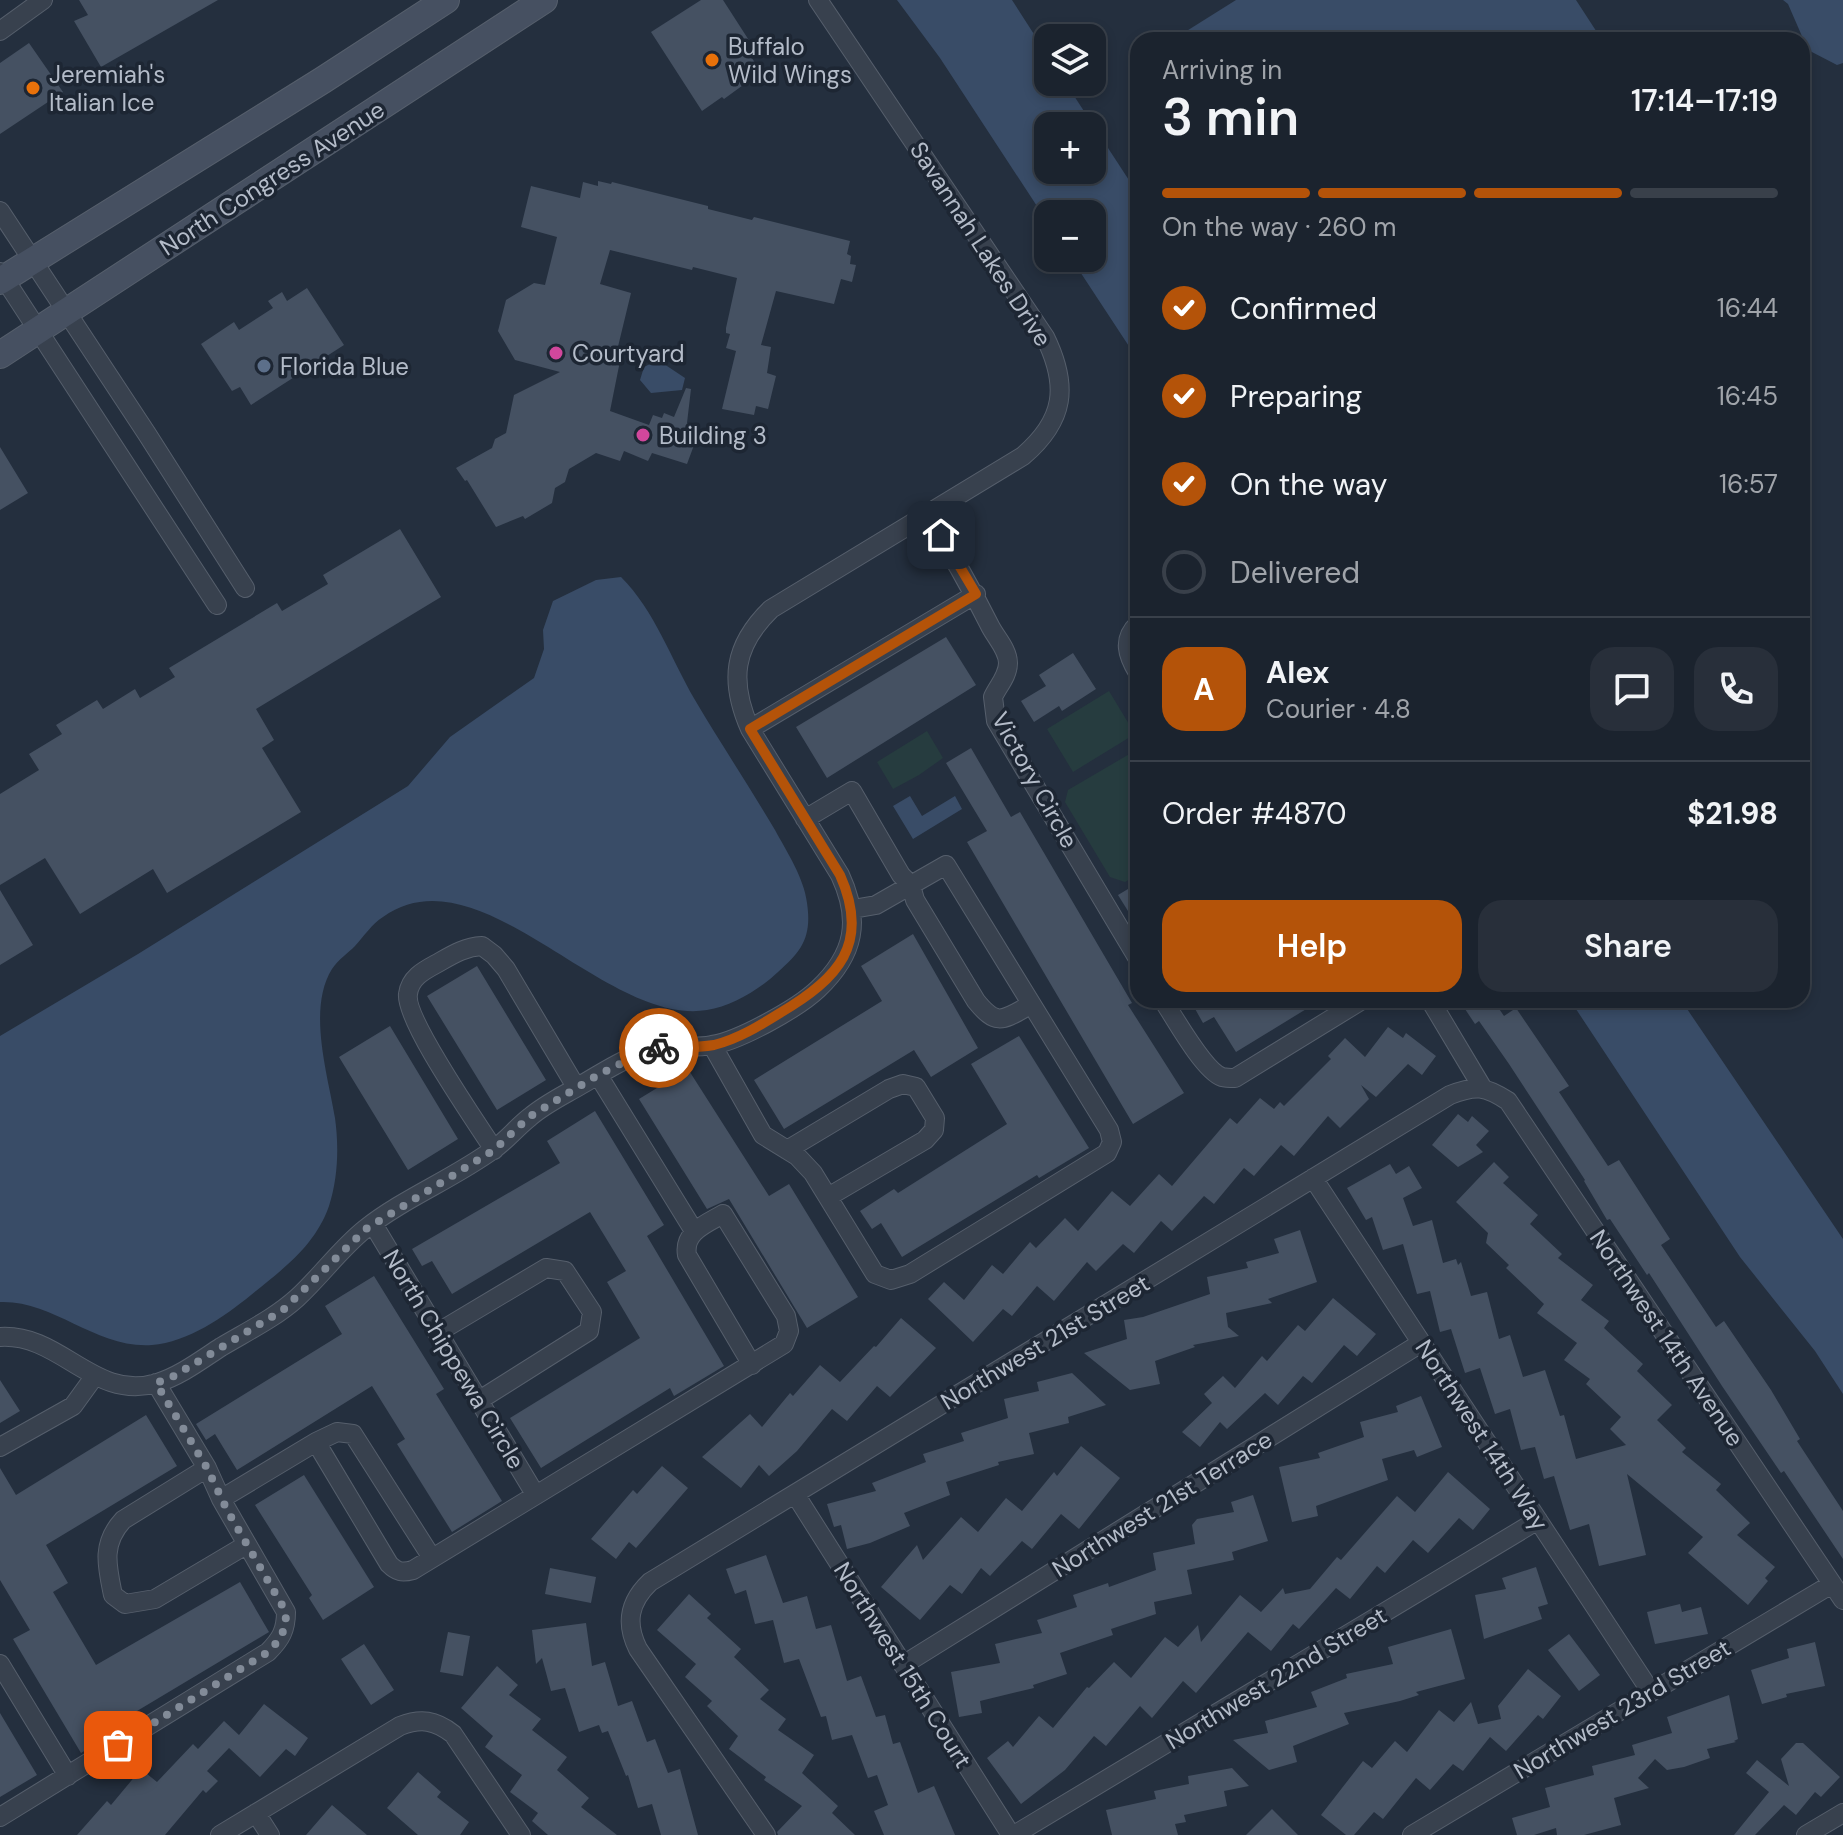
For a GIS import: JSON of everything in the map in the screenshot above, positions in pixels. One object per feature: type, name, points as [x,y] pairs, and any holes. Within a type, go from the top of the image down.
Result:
[{"type":"main road","points":[[1,277],[323,80],[446,0]]},
{"type":"main road","name":"North Congress Avenue","points":[[0,355],[514,12],[544,0]]},
{"type":"street","points":[[0,31],[43,0]]},
{"type":"street","name":"Savannah Lakes Drive","points":[[818,0],[1025,306],[1058,364],[1059,401],[1053,422],[1045,435],[1023,456],[783,601],[761,619],[744,645],[737,674],[741,707],[750,729],[840,875],[853,909]]},
{"type":"street","points":[[0,211],[245,588]]},
{"type":"street","points":[[1,277],[40,329],[217,605]]},
{"type":"street","points":[[119,452],[147,434]]},
{"type":"street","name":"Victory Circle","points":[[927,515],[976,594],[990,627],[1006,653],[1008,665],[1005,677],[993,697],[996,721],[1130,946]]},
{"type":"street","points":[[750,729],[976,594]]},
{"type":"street","points":[[1130,635],[1126,649],[1130,661]]},
{"type":"street","points":[[805,819],[852,791],[987,1015],[997,1020],[1007,1018],[1030,1005]]},
{"type":"street","points":[[0,1337],[21,1337],[45,1344],[94,1377],[128,1386],[156,1383],[174,1376],[283,1310],[373,1224],[494,1150],[529,1117],[576,1087],[654,1048],[712,1045],[757,1028],[815,992],[840,963],[849,945],[853,909],[876,905],[946,865],[1109,1130],[1112,1142],[1107,1153],[910,1274],[891,1280],[875,1274],[813,1173],[797,1156],[763,1135],[712,1045]]},
{"type":"street","points":[[494,1150],[422,1034],[407,1003],[412,981],[424,971],[472,946],[482,946],[494,955],[506,969],[576,1087]]},
{"type":"street","points":[[1168,1008],[1209,1067],[1220,1077],[1235,1078],[1349,1008]]},
{"type":"street","points":[[1435,1008],[1482,1087]]},
{"type":"street","points":[[598,1075],[694,1231]]},
{"type":"street","points":[[787,1150],[889,1089],[903,1084],[916,1087],[935,1118],[934,1130],[925,1140],[828,1197]]},
{"type":"street","name":"Northwest 21st Street","points":[[766,1835],[631,1637],[629,1621],[639,1593],[650,1582],[1450,1095],[1482,1087]]},
{"type":"street","name":"Northwest 14th Avenue","points":[[1482,1087],[1508,1101],[1843,1600]]},
{"type":"street","name":"Northwest 14th Way","points":[[1313,1178],[1651,1692]]},
{"type":"street","points":[[316,1442],[389,1564],[403,1573],[432,1558],[752,1365],[784,1344],[789,1331],[786,1316],[723,1214],[694,1231],[686,1247],[687,1255],[752,1365]]},
{"type":"street","name":"North Chippewa Circle","points":[[373,1224],[535,1494]]},
{"type":"street","points":[[437,1333],[546,1268],[565,1271],[585,1300],[592,1312],[589,1331],[478,1401]]},
{"type":"street","name":"Northwest 21st Terrace","points":[[903,1665],[1421,1343]]},
{"type":"street","points":[[0,1447],[73,1406],[94,1377]]},
{"type":"street","points":[[0,1817],[268,1652],[280,1641],[286,1627],[286,1612],[156,1383]]},
{"type":"street","points":[[221,1499],[316,1442],[337,1432],[353,1434],[432,1558]]},
{"type":"street","points":[[207,1468],[123,1520],[113,1531],[107,1544],[113,1595],[125,1604],[155,1599],[246,1545]]},
{"type":"street","name":"Northwest 15th Court","points":[[795,1494],[1012,1835]]},
{"type":"street","name":"Northwest 22nd Street","points":[[1012,1835],[1538,1520]]},
{"type":"street","name":"Northwest 23rd Street","points":[[1412,1835],[1832,1584]]},
{"type":"street","points":[[0,1664],[68,1776]]},
{"type":"street","points":[[220,1835],[400,1726],[414,1721],[428,1721],[442,1725],[453,1734],[521,1835]]},
{"type":"street","points":[[256,1813],[270,1835]]},
{"type":"street","points":[[1806,1835],[1843,1813]]},
{"type":"green space","points":[[1109,691],[1130,726],[1130,737],[1073,772],[1047,729]]},
{"type":"green space","points":[[927,731],[943,758],[893,789],[877,762]]},
{"type":"green space","points":[[1130,754],[1130,879],[1125,882],[1110,877],[1065,802],[1068,790]]},
{"type":"water","points":[[897,0],[1012,0],[1034,34],[1034,96],[1074,96],[1085,112],[1034,112],[1034,184],[1106,184],[1106,145],[1130,182],[1130,348],[1080,272],[1106,272],[1106,200],[1034,202],[940,58]]},
{"type":"water","points":[[1236,0],[1576,0],[1597,32],[1185,32]]},
{"type":"water","points":[[1783,0],[1843,0],[1843,63],[1837,65],[1810,51],[1810,32],[1800,32],[1788,4]]},
{"type":"water","points":[[658,360],[685,378],[682,390],[651,393],[640,380],[644,367]]},
{"type":"water","points":[[621,577],[644,605],[695,700],[790,856],[807,903],[808,925],[799,950],[763,985],[726,1005],[707,1010],[668,1008],[627,993],[501,921],[460,905],[421,902],[383,917],[334,966],[325,985],[320,1022],[335,1118],[336,1173],[323,1220],[297,1256],[217,1320],[192,1334],[165,1343],[132,1344],[112,1340],[39,1308],[0,1302],[0,1036],[408,786],[450,737],[534,678],[544,649],[543,630],[553,601],[596,580]]},
{"type":"water","points":[[910,796],[922,816],[955,796],[962,809],[913,839],[893,806]]},
{"type":"water","points":[[1575,1008],[1686,1008],[1843,1239],[1843,1394],[1815,1351],[1740,1257]]},
{"type":"building","points":[[79,0],[218,0],[101,67],[74,21],[88,15]]},
{"type":"building","name":"Buffalo Wild Wings","points":[[701,0],[723,0],[752,45],[746,49],[761,72],[702,111],[651,32]]},
{"type":"building","points":[[29,43],[63,92],[0,134],[0,63]]},
{"type":"building","name":"Courtyard","points":[[598,181],[850,241],[847,254],[851,256],[850,264],[856,265],[852,282],[841,279],[834,304],[776,291],[761,345],[771,347],[767,373],[776,376],[768,409],[756,406],[754,415],[722,409],[736,351],[726,348],[730,334],[726,333],[726,328],[737,278],[610,250],[600,284],[631,293],[615,359],[620,361],[610,411],[649,425],[653,415],[662,418],[664,413],[674,417],[686,388],[691,389],[687,423],[700,429],[687,464],[652,453],[648,461],[624,451],[620,461],[596,453],[569,469],[565,482],[555,488],[552,503],[525,519],[523,516],[496,527],[456,468],[492,448],[495,439],[506,433],[514,395],[560,372],[515,360],[498,331],[506,300],[534,283],[545,285],[557,237],[521,227],[531,186],[580,198],[583,182],[598,186]]},
{"type":"building","name":"Florida Blue","points":[[307,288],[344,345],[251,405],[240,387],[232,391],[201,344],[234,322],[239,330],[273,308],[268,301],[282,292],[287,301]]},
{"type":"building","points":[[0,447],[28,493],[0,510]]},
{"type":"building","points":[[400,529],[441,597],[256,709],[274,740],[262,748],[301,812],[167,893],[153,869],[80,914],[45,858],[0,885],[0,794],[39,770],[29,754],[62,734],[56,725],[97,700],[103,709],[135,689],[140,698],[175,677],[169,668],[277,603],[282,611],[328,584],[323,575]]},
{"type":"building","points":[[946,637],[976,685],[827,778],[796,727]]},
{"type":"building","points":[[1073,653],[1096,689],[1062,711],[1059,706],[1034,722],[1021,701],[1046,686],[1039,675]]},
{"type":"building","points":[[971,748],[1011,817],[1020,812],[1130,1000],[1128,1005],[1184,1093],[1133,1124],[967,842],[987,831],[946,763]]},
{"type":"building","points":[[1130,888],[1130,914],[1118,895]]},
{"type":"building","points":[[0,890],[33,945],[0,965]]},
{"type":"building","points":[[913,934],[978,1048],[931,1077],[914,1050],[784,1129],[754,1080],[882,1001],[861,966]]},
{"type":"building","points":[[477,966],[546,1080],[497,1110],[427,996]]},
{"type":"building","points":[[1195,1008],[1308,1008],[1236,1052],[1214,1017],[1203,1023]]},
{"type":"building","points":[[1464,1008],[1498,1008],[1504,1016],[1516,1008],[1569,1086],[1559,1092],[1608,1166],[1619,1160],[1670,1239],[1661,1245],[1716,1327],[1724,1321],[1771,1390],[1800,1439],[1797,1441],[1843,1511],[1843,1559],[1784,1471],[1781,1473],[1649,1273],[1647,1275],[1610,1219],[1607,1220],[1585,1180],[1509,1064],[1479,1021],[1475,1024]]},
{"type":"building","points":[[390,1026],[458,1139],[408,1170],[339,1057]]},
{"type":"building","points":[[1388,1027],[1403,1038],[1406,1033],[1436,1056],[1422,1075],[1408,1064],[1376,1097],[1361,1085],[1369,1099],[1340,1128],[1328,1116],[1294,1156],[1281,1145],[1254,1176],[1244,1168],[1214,1204],[1204,1196],[1172,1231],[1161,1221],[1134,1253],[1123,1244],[1096,1271],[1087,1262],[1054,1301],[1037,1286],[1012,1316],[1003,1309],[973,1342],[928,1299],[944,1282],[964,1300],[992,1265],[1003,1274],[1030,1242],[1036,1248],[1065,1218],[1078,1231],[1112,1191],[1130,1206],[1159,1174],[1172,1186],[1230,1118],[1237,1124],[1260,1098],[1274,1109],[1280,1102],[1284,1106],[1331,1059],[1328,1056],[1345,1038],[1365,1057]]},
{"type":"building","points":[[1019,1036],[1089,1148],[1039,1178],[1037,1175],[902,1257],[881,1223],[872,1229],[860,1211],[894,1189],[898,1193],[1007,1124],[971,1064]]},
{"type":"building","points":[[688,1069],[769,1196],[789,1184],[858,1297],[807,1328],[729,1199],[707,1209],[639,1099]]},
{"type":"building","points":[[595,1111],[664,1225],[647,1236],[724,1366],[674,1396],[670,1388],[541,1468],[510,1418],[640,1338],[607,1282],[626,1271],[590,1212],[452,1294],[432,1261],[422,1266],[412,1249],[560,1163],[547,1141]]},
{"type":"building","points":[[1458,1114],[1468,1122],[1472,1116],[1489,1131],[1476,1145],[1483,1152],[1458,1167],[1432,1145]]},
{"type":"building","points":[[1494,1162],[1509,1177],[1503,1183],[1538,1215],[1530,1224],[1562,1254],[1558,1258],[1593,1285],[1581,1300],[1609,1321],[1604,1328],[1643,1364],[1637,1371],[1672,1405],[1657,1420],[1686,1448],[1682,1452],[1721,1484],[1716,1490],[1750,1523],[1737,1535],[1775,1567],[1765,1578],[1768,1581],[1748,1605],[1688,1553],[1703,1537],[1627,1474],[1646,1555],[1599,1566],[1589,1524],[1570,1530],[1554,1476],[1544,1479],[1535,1447],[1521,1450],[1510,1409],[1495,1414],[1480,1368],[1465,1373],[1451,1329],[1440,1332],[1430,1291],[1417,1294],[1403,1244],[1383,1250],[1372,1217],[1366,1220],[1347,1188],[1390,1164],[1396,1174],[1409,1166],[1422,1188],[1403,1198],[1413,1226],[1432,1220],[1443,1263],[1456,1259],[1458,1265],[1461,1262],[1471,1296],[1487,1292],[1499,1339],[1510,1335],[1523,1377],[1545,1370],[1560,1416],[1564,1415],[1576,1459],[1626,1445],[1610,1429],[1621,1417],[1586,1384],[1590,1379],[1564,1360],[1577,1343],[1537,1313],[1544,1304],[1506,1268],[1509,1265],[1486,1243],[1488,1233],[1456,1202]]},
{"type":"building","points":[[1300,1230],[1317,1282],[1268,1299],[1272,1303],[1226,1313],[1228,1327],[1239,1336],[1193,1345],[1195,1347],[1155,1361],[1160,1384],[1130,1390],[1084,1353],[1127,1339],[1124,1320],[1143,1317],[1210,1294],[1207,1277],[1248,1268],[1246,1262],[1279,1253],[1274,1239]]},
{"type":"building","points":[[374,1276],[444,1389],[436,1394],[502,1501],[452,1532],[397,1444],[405,1439],[372,1386],[237,1470],[215,1434],[206,1440],[196,1424],[342,1334],[325,1306]]},
{"type":"building","points":[[1333,1298],[1376,1334],[1357,1356],[1344,1345],[1312,1383],[1303,1376],[1278,1405],[1265,1393],[1227,1429],[1220,1422],[1200,1447],[1182,1432],[1212,1403],[1204,1394],[1223,1376],[1235,1388],[1262,1356],[1267,1361],[1298,1325],[1305,1331]]},
{"type":"building","points":[[901,1318],[936,1348],[890,1397],[877,1386],[847,1421],[832,1409],[797,1451],[769,1476],[759,1465],[741,1488],[702,1457],[750,1414],[762,1427],[790,1393],[793,1396],[820,1365],[840,1382]]},
{"type":"building","points":[[1072,1373],[1106,1405],[1068,1417],[1069,1423],[1029,1433],[1034,1454],[998,1462],[999,1465],[946,1482],[950,1495],[904,1513],[910,1526],[847,1549],[841,1525],[834,1527],[827,1504],[876,1491],[872,1483],[926,1462],[923,1454],[964,1441],[961,1433],[1008,1418],[1004,1399],[1039,1391],[1037,1382]]},
{"type":"building","points":[[0,1380],[20,1411],[0,1423]]},
{"type":"building","points":[[1421,1396],[1442,1447],[1417,1457],[1414,1450],[1382,1459],[1388,1480],[1316,1506],[1318,1516],[1292,1522],[1279,1467],[1320,1458],[1318,1453],[1364,1437],[1360,1422],[1398,1412],[1396,1406]]},
{"type":"building","points":[[146,1415],[177,1466],[46,1545],[68,1583],[53,1592],[96,1665],[240,1582],[269,1632],[127,1717],[130,1723],[81,1753],[13,1639],[30,1630],[0,1580],[0,1468],[16,1495]]},
{"type":"building","points":[[1081,1446],[1120,1478],[1079,1529],[1061,1514],[1032,1549],[1022,1541],[990,1576],[981,1568],[962,1594],[950,1585],[920,1620],[881,1587],[917,1545],[923,1560],[961,1517],[978,1532],[1006,1498],[1022,1511],[1054,1472],[1057,1476]]},
{"type":"building","points":[[662,1466],[688,1488],[636,1548],[629,1542],[616,1559],[591,1539],[633,1490],[637,1494]]},
{"type":"building","points":[[1448,1472],[1490,1509],[1473,1530],[1459,1518],[1428,1553],[1413,1540],[1385,1573],[1377,1566],[1350,1599],[1336,1588],[1299,1629],[1293,1624],[1271,1651],[1248,1632],[1196,1693],[1183,1681],[1152,1718],[1140,1706],[1106,1746],[1094,1736],[1065,1770],[1021,1804],[987,1758],[1008,1741],[1013,1747],[1039,1716],[1053,1728],[1087,1687],[1114,1662],[1131,1678],[1165,1637],[1178,1647],[1198,1625],[1201,1642],[1240,1595],[1261,1612],[1283,1588],[1285,1594],[1310,1589],[1337,1557],[1341,1560],[1397,1496],[1415,1512]]},
{"type":"building","points":[[304,1475],[374,1587],[323,1620],[309,1598],[312,1595],[255,1505]]},
{"type":"building","points":[[1253,1495],[1268,1541],[1232,1552],[1234,1560],[1187,1570],[1192,1594],[1154,1602],[1156,1614],[1111,1629],[1113,1635],[1060,1653],[1067,1674],[1033,1685],[1034,1688],[980,1701],[982,1713],[959,1717],[951,1672],[1000,1663],[995,1644],[1042,1633],[1037,1620],[1077,1607],[1073,1595],[1108,1583],[1109,1587],[1156,1570],[1153,1553],[1195,1544],[1192,1525],[1197,1519],[1234,1512],[1231,1502]]},
{"type":"building","points":[[766,1555],[783,1603],[807,1596],[816,1629],[831,1625],[847,1681],[861,1676],[876,1717],[885,1715],[893,1744],[900,1742],[918,1793],[934,1786],[955,1835],[884,1835],[874,1811],[888,1805],[877,1775],[868,1778],[852,1735],[832,1740],[826,1716],[821,1717],[799,1659],[784,1663],[773,1620],[755,1624],[746,1590],[735,1594],[726,1569]]},
{"type":"building","points":[[1536,1567],[1548,1604],[1538,1607],[1542,1619],[1484,1639],[1475,1595],[1506,1589],[1502,1578]]},
{"type":"building","points":[[550,1568],[596,1577],[591,1603],[545,1594]]},
{"type":"building","points":[[689,1594],[711,1614],[707,1618],[741,1649],[734,1657],[769,1690],[760,1699],[786,1719],[778,1730],[814,1755],[802,1773],[838,1806],[832,1813],[855,1835],[778,1835],[777,1832],[802,1806],[764,1780],[766,1777],[729,1749],[738,1736],[707,1706],[712,1701],[685,1677],[696,1664],[657,1630]]},
{"type":"building","points":[[1680,1604],[1682,1612],[1701,1607],[1708,1634],[1655,1644],[1647,1612]]},
{"type":"building","points":[[586,1623],[592,1666],[605,1662],[618,1706],[632,1701],[647,1742],[655,1739],[668,1773],[680,1769],[698,1835],[661,1835],[652,1804],[638,1808],[628,1775],[608,1731],[602,1733],[599,1725],[579,1732],[565,1688],[551,1691],[542,1658],[536,1664],[532,1630]]},
{"type":"building","points":[[1451,1629],[1465,1679],[1416,1692],[1419,1695],[1400,1701],[1344,1713],[1349,1724],[1293,1746],[1297,1762],[1269,1770],[1233,1740],[1268,1733],[1265,1721],[1317,1707],[1311,1692],[1347,1678],[1346,1674],[1393,1664],[1388,1647]]},
{"type":"building","points":[[448,1632],[470,1636],[463,1676],[440,1672]]},
{"type":"building","points":[[1569,1634],[1600,1675],[1579,1691],[1548,1650]]},
{"type":"building","points":[[1815,1642],[1825,1686],[1786,1694],[1787,1697],[1762,1704],[1751,1670],[1789,1658],[1787,1649]]},
{"type":"building","points":[[364,1644],[394,1690],[371,1705],[341,1659]]},
{"type":"building","points":[[497,1666],[518,1685],[509,1695],[541,1719],[532,1730],[567,1757],[557,1770],[589,1798],[581,1807],[617,1835],[548,1835],[532,1821],[538,1813],[510,1792],[522,1775],[485,1747],[493,1736],[461,1708]]},
{"type":"building","points":[[1528,1669],[1561,1696],[1543,1719],[1538,1715],[1506,1751],[1490,1737],[1463,1771],[1453,1764],[1430,1790],[1416,1778],[1383,1819],[1374,1812],[1354,1835],[1346,1835],[1321,1815],[1363,1761],[1372,1768],[1395,1741],[1407,1752],[1439,1710],[1454,1722],[1471,1702],[1478,1724],[1501,1719],[1498,1706]]},
{"type":"building","points":[[1729,1695],[1738,1739],[1736,1742],[1707,1749],[1710,1758],[1684,1767],[1667,1770],[1655,1759],[1638,1778],[1649,1788],[1614,1798],[1621,1825],[1584,1835],[1557,1835],[1556,1828],[1534,1835],[1517,1835],[1512,1818],[1550,1807],[1545,1788],[1594,1775],[1592,1766],[1635,1755],[1632,1745],[1672,1733],[1667,1717]]},
{"type":"building","points":[[264,1704],[308,1738],[295,1756],[286,1749],[260,1777],[229,1748],[207,1771],[218,1781],[206,1793],[203,1790],[165,1835],[77,1835],[107,1801],[111,1805],[141,1769],[157,1782],[193,1744],[198,1749],[224,1721],[239,1735]]},
{"type":"building","points":[[0,1713],[37,1775],[0,1797]]},
{"type":"building","points":[[1796,1743],[1803,1743],[1840,1777],[1821,1797],[1815,1792],[1796,1815],[1784,1805],[1755,1835],[1734,1835],[1769,1792],[1746,1773],[1757,1760],[1789,1786],[1781,1759]]},
{"type":"building","points":[[1232,1768],[1249,1786],[1224,1791],[1227,1806],[1184,1815],[1186,1822],[1175,1824],[1178,1835],[1112,1835],[1106,1810],[1156,1799],[1154,1791],[1189,1784],[1188,1776]]},
{"type":"building","points":[[418,1772],[441,1792],[437,1797],[469,1822],[460,1835],[418,1835],[387,1808]]},
{"type":"building","points":[[332,1805],[367,1835],[306,1835]]},
{"type":"building","points":[[1272,1809],[1298,1835],[1246,1835]]},
{"type":"way so far","points":[[118,1745],[268,1652],[280,1641],[286,1627],[286,1612],[156,1383],[174,1376],[283,1310],[366,1229],[494,1150],[529,1117],[553,1101],[598,1075],[659,1048]]},
{"type":"place","name":"Buffalo Wild Wings","points":[[712,60]]},
{"type":"place","name":"Jeremiah's Italian Ice","points":[[33,88]]},
{"type":"place","name":"Courtyard","points":[[556,353]]},
{"type":"place","name":"Florida Blue","points":[[264,366]]},
{"type":"place","name":"Building 3","points":[[643,435]]},
{"type":"route","points":[[659,1048],[712,1045],[757,1028],[815,992],[840,963],[849,945],[853,909],[847,890],[750,729],[976,594],[941,535]]}]
